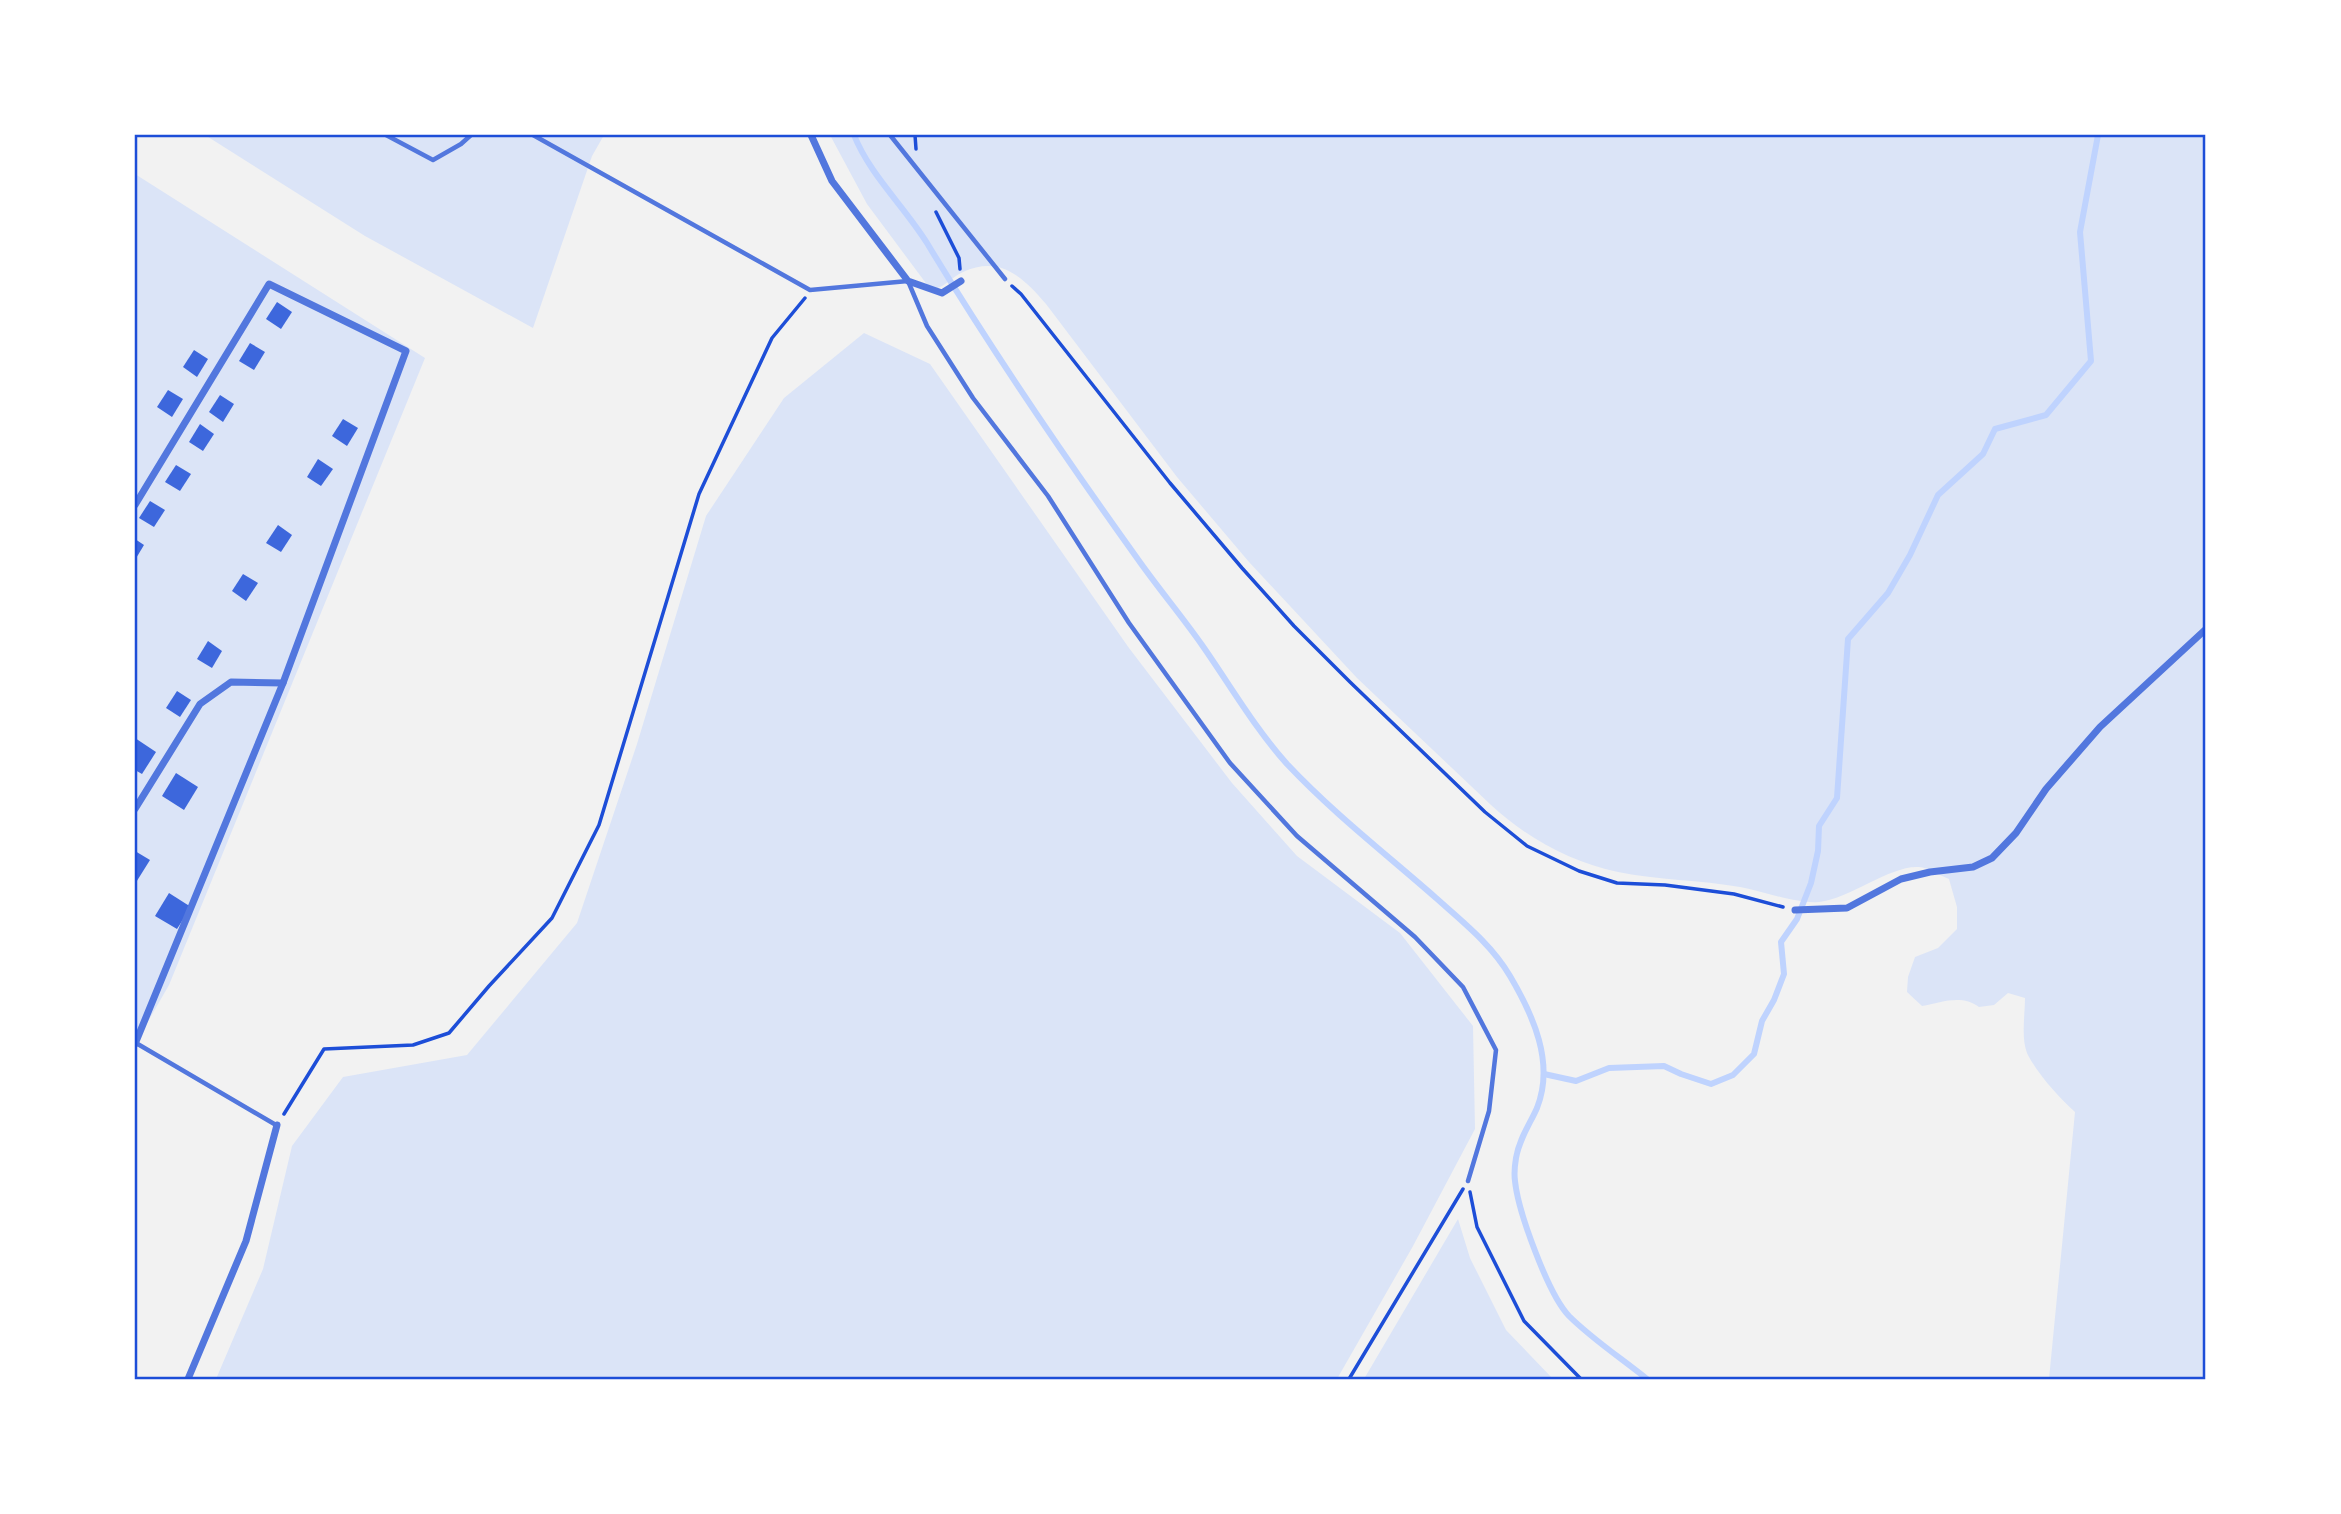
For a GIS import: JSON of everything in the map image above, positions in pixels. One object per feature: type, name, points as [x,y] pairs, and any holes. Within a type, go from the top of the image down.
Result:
[{"type":"street","points":[[811,135],[832,181],[908,281],[942,293],[961,281]]},
{"type":"street","points":[[135,505],[270,284],[406,351],[283,683],[135,1043]]},
{"type":"street","points":[[1795,910],[1847,908],[1901,879],[1973,867],[1992,858],[2046,789],[2100,727],[2206,629]]},
{"type":"street","points":[[135,809],[200,704],[231,681],[283,683]]},
{"type":"street","points":[[188,1379],[246,1241],[277,1125]]},
{"type":"lane","points":[[386,135],[433,160],[471,135]]},
{"type":"lane","points":[[534,135],[810,290],[908,281],[927,326],[973,398],[1048,496],[1129,623],[1230,763],[1297,836],[1415,937],[1463,987],[1496,1050],[1489,1111],[1468,1181]]},
{"type":"lane","points":[[890,135],[1005,279]]},
{"type":"lane","points":[[135,1043],[277,1125]]},
{"type":"path","points":[[1005,279],[1021,294],[1170,483],[1294,626],[1485,812],[1527,846],[1579,871],[1617,883],[1665,885],[1734,894],[1795,910]]},
{"type":"path","points":[[277,1125],[324,1049],[413,1045],[449,1032],[552,918],[599,825],[699,494],[772,338],[810,290]]},
{"type":"path","points":[[1349,1379],[1468,1181]]},
{"type":"path","points":[[1468,1181],[1477,1227],[1524,1321],[1581,1379]]},
{"type":"shaded area","points":[[205,135],[604,135],[592,156],[533,328],[365,236]]},
{"type":"shaded area","points":[[830,135],[2206,135],[2206,1379],[2049,1379],[2075,1112],[2048,1084],[2027,1053],[2024,1033],[2025,998],[2008,993],[1994,1005],[1979,1007],[1959,1000],[1922,1006],[1907,992],[1908,977],[1915,957],[1938,948],[1957,929],[1957,907],[1949,879],[1923,867],[1908,868],[1883,876],[1844,895],[1810,902],[1740,887],[1648,877],[1600,868],[1566,855],[1534,838],[1491,805],[1357,678],[1249,562],[1177,477],[1029,285],[1010,272],[988,266],[963,272],[935,289],[928,286],[867,204]]},
{"type":"shaded area","points":[[135,174],[425,358],[169,985],[135,1044]]},
{"type":"shaded area","points":[[864,333],[930,364],[1129,648],[1232,783],[1297,856],[1400,933],[1473,1026],[1475,1129],[1413,1246],[1337,1379],[216,1379],[263,1269],[292,1146],[343,1077],[467,1055],[577,923],[637,744],[706,516],[784,398]]},
{"type":"shaded area","points":[[1458,1219],[1470,1258],[1506,1330],[1553,1379],[1364,1379]]},
{"type":"building","points":[[277,302],[292,312],[281,329],[266,319]]},
{"type":"building","points":[[250,343],[265,352],[254,370],[239,361]]},
{"type":"building","points":[[194,350],[208,359],[197,377],[183,367]]},
{"type":"building","points":[[168,390],[183,399],[172,417],[157,407]]},
{"type":"building","points":[[220,395],[234,404],[223,422],[209,412]]},
{"type":"building","points":[[343,419],[358,428],[347,446],[332,436]]},
{"type":"building","points":[[200,424],[214,434],[203,451],[189,442]]},
{"type":"building","points":[[318,459],[333,469],[321,486],[307,477]]},
{"type":"building","points":[[176,465],[191,474],[180,491],[165,482]]},
{"type":"building","points":[[150,501],[165,510],[154,527],[139,518]]},
{"type":"building","points":[[278,525],[292,535],[281,552],[266,543]]},
{"type":"building","points":[[135,539],[144,545],[135,560]]},
{"type":"building","points":[[243,574],[258,583],[246,601],[232,591]]},
{"type":"building","points":[[208,641],[222,651],[212,668],[197,659]]},
{"type":"building","points":[[177,691],[191,700],[180,717],[166,708]]},
{"type":"building","points":[[135,738],[156,752],[142,774],[135,770]]},
{"type":"building","points":[[176,773],[198,787],[184,810],[162,796]]},
{"type":"building","points":[[135,851],[150,860],[135,884]]},
{"type":"building","points":[[169,893],[191,907],[177,929],[155,916]]},
{"type":"waterway","points":[[854,135],[869,164],[918,229],[1056,442],[1275,750],[1360,833],[1476,934],[1503,965],[1533,1023],[1539,1040],[1544,1074],[1537,1108],[1520,1144],[1515,1166],[1517,1195],[1528,1231],[1543,1272],[1569,1316],[1647,1379]]},
{"type":"waterway","points":[[1544,1074],[1576,1081],[1609,1068],[1664,1066],[1711,1084],[1733,1075],[1754,1054],[1762,1021],[1784,974],[1781,942],[1797,919],[1811,883],[1818,851],[1819,826],[1837,798],[1848,639],[1888,593],[1910,555],[1938,495],[1983,454],[1995,429],[2046,415],[2091,361],[2080,232],[2098,135]]}]
